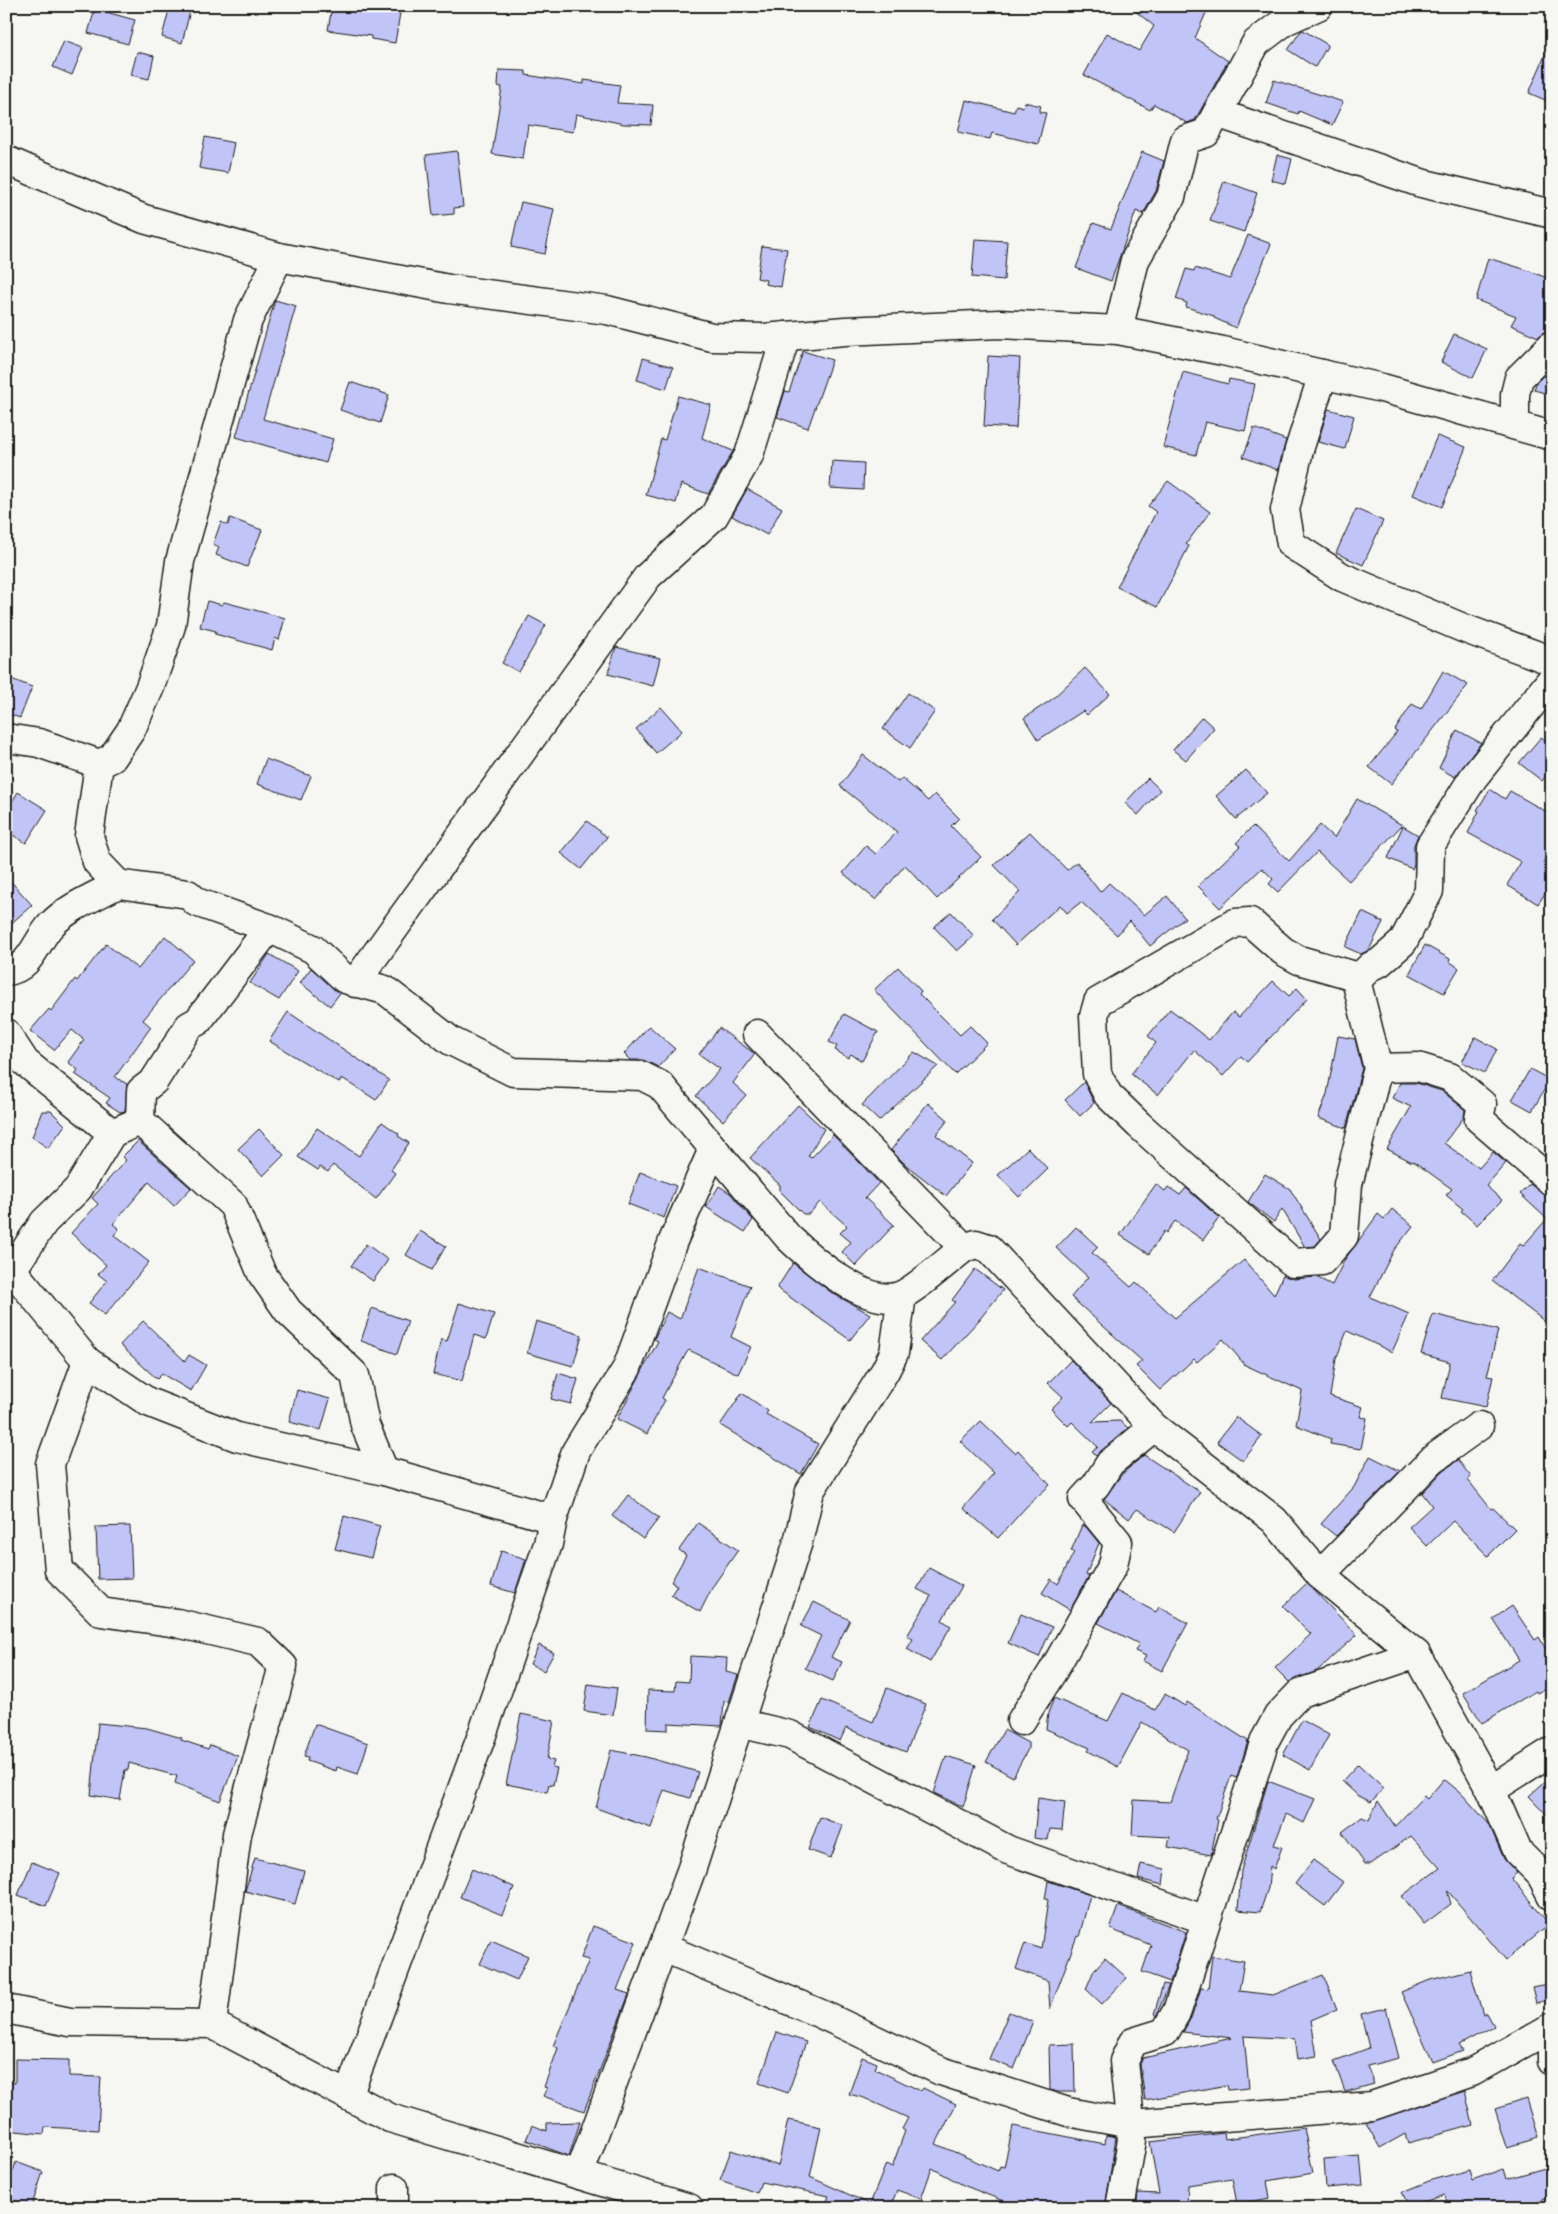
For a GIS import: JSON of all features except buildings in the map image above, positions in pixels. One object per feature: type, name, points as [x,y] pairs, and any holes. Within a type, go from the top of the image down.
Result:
[{"type":"street","points":[[1118,330],[1135,260],[1171,196],[1185,140],[1206,133],[1256,43],[1285,21],[1315,7]]},
{"type":"street","points":[[1217,114],[1421,183],[1552,214]]},
{"type":"street","points":[[6,160],[144,218],[279,257],[449,289],[607,310],[712,337],[764,338],[845,330],[999,324],[1118,330],[1382,388],[1552,436]]},
{"type":"street","points":[[6,738],[39,743],[99,764],[112,758],[130,730],[150,687],[171,626],[180,561],[248,320],[279,257]]},
{"type":"street","points":[[354,983],[648,576],[714,516],[749,455],[786,336]]},
{"type":"street","points":[[1515,425],[1516,394],[1519,378],[1552,345]]},
{"type":"street","points":[[1323,374],[1299,450],[1285,510],[1291,544],[1342,577],[1463,628],[1552,661]]},
{"type":"street","points":[[1355,976],[1378,1068],[1348,1184],[1344,1236],[1322,1261],[1293,1263],[1108,1095],[1097,1074],[1094,1016],[1098,1002],[1235,923],[1250,922],[1283,951],[1299,960],[1355,976],[1362,975],[1402,942],[1429,891],[1430,846],[1473,778],[1552,679]]},
{"type":"street","points":[[99,764],[89,836],[97,862],[118,884]]},
{"type":"street","points":[[6,971],[20,968],[27,961],[49,927],[60,916],[118,884],[188,894],[196,902],[268,928],[313,948],[344,979],[385,990],[451,1041],[513,1072],[642,1076],[660,1086],[788,1237],[806,1255],[864,1294],[884,1298],[902,1295],[964,1248],[976,1244],[988,1248],[1154,1427],[1274,1520],[1320,1575],[1416,1654],[1491,1790],[1518,1852],[1541,1875],[1552,1896]]},
{"type":"street","points":[[268,928],[198,1021],[189,1026],[154,1081],[141,1091],[140,1121],[233,1205],[262,1274],[288,1311],[355,1375],[365,1425],[384,1471]]},
{"type":"street","points":[[6,1033],[24,1062],[112,1133]]},
{"type":"street","points":[[758,1034],[964,1248]]},
{"type":"street","points":[[1378,1068],[1418,1066],[1450,1078],[1482,1104],[1479,1119],[1552,1182]]},
{"type":"street","points":[[140,1121],[112,1133],[78,1189],[44,1222],[9,1268],[87,1361],[148,1402],[237,1437],[384,1471],[553,1519]]},
{"type":"street","points":[[348,2096],[482,1735],[548,1544],[553,1519],[576,1451],[627,1368],[673,1240],[713,1149]]},
{"type":"street","points":[[579,2175],[664,1948],[798,1542],[810,1491],[894,1353],[902,1295]]},
{"type":"street","points":[[87,1361],[50,1464],[58,1570],[101,1612],[177,1623],[258,1642],[283,1666],[237,1834],[212,2024]]},
{"type":"street","points":[[1320,1575],[1433,1458],[1479,1426]]},
{"type":"street","points":[[1021,1721],[1053,1671],[1113,1565],[1118,1542],[1083,1499],[1096,1485],[1110,1463],[1154,1427]]},
{"type":"street","points":[[1120,2208],[1132,2140],[1124,2061],[1133,2042],[1165,2032],[1177,2011],[1265,1740],[1278,1716],[1300,1693],[1416,1654]]},
{"type":"street","points":[[739,1724],[790,1735],[1008,1850],[1206,1920]]},
{"type":"street","points":[[1491,1790],[1552,1750]]},
{"type":"street","points":[[664,1948],[821,2014],[941,2071],[1068,2112],[1131,2124],[1372,2106],[1472,2072],[1552,2027]]},
{"type":"street","points":[[6,2009],[70,2022],[212,2024],[390,2118],[689,2208]]},
{"type":"street","points":[[1552,2052],[1552,2061]]}]
